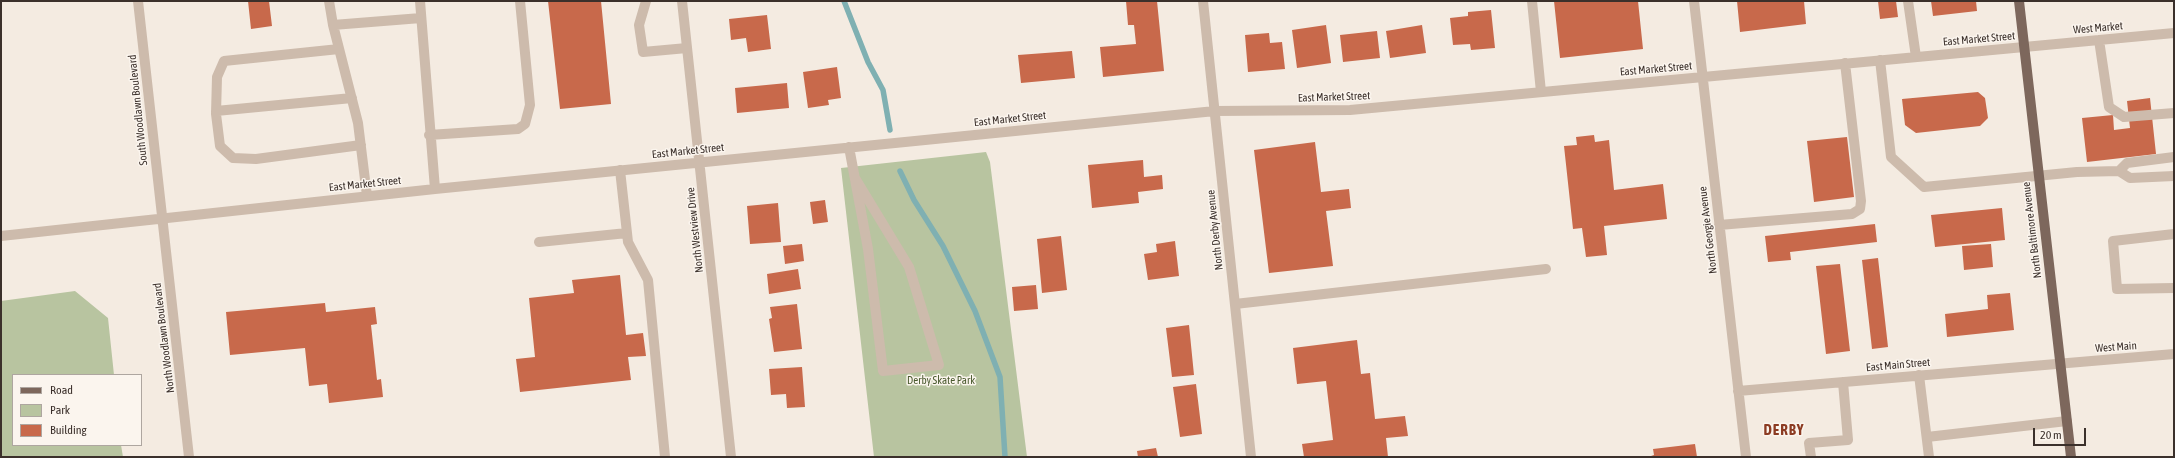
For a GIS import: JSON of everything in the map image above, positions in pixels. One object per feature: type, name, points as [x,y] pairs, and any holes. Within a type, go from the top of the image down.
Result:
[{"type":"main road","name":"North Baltimore Avenue","points":[[2019,1],[2071,457]]},
{"type":"street","name":"South Woodlawn Boulevard","points":[[138,1],[162,217]]},
{"type":"street","points":[[329,1],[332,25],[358,123],[367,196]]},
{"type":"street","points":[[420,1],[429,135],[435,189]]},
{"type":"street","points":[[429,135],[518,129],[525,124],[530,105],[520,1]]},
{"type":"street","points":[[646,1],[639,25],[643,52],[687,48]]},
{"type":"street","name":"North Westview Drive","points":[[682,1],[731,457]]},
{"type":"street","name":"North Derby Avenue","points":[[1203,1],[1251,457]]},
{"type":"street","points":[[1532,1],[1541,92]]},
{"type":"street","name":"North Georgie Avenue","points":[[1694,1],[1746,457]]},
{"type":"street","points":[[1908,1],[1916,57]]},
{"type":"street","points":[[332,25],[421,18]]},
{"type":"street","name":"West Market","points":[[2024,47],[2174,33]]},
{"type":"street","points":[[2100,40],[2109,107],[2124,118],[2174,113]]},
{"type":"street","name":"East Market Street","points":[[1,236],[162,217],[700,161],[1214,111],[1350,110],[2024,47]]},
{"type":"street","points":[[339,49],[224,62],[217,77],[216,111],[220,146],[234,158],[256,159],[297,155],[361,145]]},
{"type":"street","points":[[1880,60],[1891,157],[1924,186],[2077,172],[2119,171],[2130,178],[2174,176]]},
{"type":"street","points":[[1719,224],[1852,214],[1860,209],[1861,201],[1845,63]]},
{"type":"street","points":[[216,111],[352,98]]},
{"type":"street","points":[[849,147],[868,249],[884,371],[939,365],[909,267],[855,178]]},
{"type":"street","points":[[2119,171],[2127,163],[2174,157]]},
{"type":"street","points":[[620,170],[628,242],[648,280],[665,457]]},
{"type":"street","name":"North Woodlawn Boulevard","points":[[162,217],[189,457]]},
{"type":"street","points":[[539,242],[627,233]]},
{"type":"street","points":[[2174,234],[2113,241],[2117,289],[2174,288]]},
{"type":"street","points":[[1235,304],[1546,269]]},
{"type":"street","name":"West Main","points":[[2060,363],[2174,354]]},
{"type":"street","name":"East Main Street","points":[[1738,391],[2060,363]]},
{"type":"street","points":[[1919,375],[1929,457]]},
{"type":"street","points":[[1811,457],[1809,443],[1848,440],[1842,382]]},
{"type":"street","points":[[1927,437],[2067,421]]},
{"type":"green space","name":"Derby Skate Park","points":[[986,152],[990,162],[1027,457],[874,457],[841,168]]},
{"type":"green space","points":[[75,291],[108,318],[114,374],[12,374],[12,446],[121,446],[123,457],[1,457],[1,301]]},
{"type":"building","points":[[248,1],[269,1],[272,26],[251,29]]},
{"type":"building","points":[[548,1],[601,1],[611,104],[560,109]]},
{"type":"building","points":[[1126,1],[1157,1],[1164,71],[1103,77],[1100,47],[1136,44],[1134,25],[1128,25]]},
{"type":"building","points":[[1554,1],[1638,1],[1643,49],[1560,58]]},
{"type":"building","points":[[1737,1],[1804,1],[1806,24],[1740,32]]},
{"type":"building","points":[[1878,1],[1896,1],[1898,17],[1880,19]]},
{"type":"building","points":[[1931,1],[1976,1],[1977,11],[1933,16]]},
{"type":"building","points":[[1491,10],[1495,48],[1471,50],[1470,44],[1453,45],[1450,18],[1468,16],[1468,12]]},
{"type":"building","points":[[767,15],[771,49],[748,52],[746,38],[731,40],[729,19]]},
{"type":"building","points":[[1326,25],[1331,63],[1297,68],[1292,30]]},
{"type":"building","points":[[1422,25],[1426,53],[1390,58],[1386,31]]},
{"type":"building","points":[[1377,31],[1380,58],[1343,62],[1340,35]]},
{"type":"building","points":[[1269,33],[1270,43],[1282,42],[1285,69],[1248,72],[1245,35]]},
{"type":"building","points":[[1072,51],[1075,78],[1021,83],[1018,55]]},
{"type":"building","points":[[837,67],[841,98],[828,100],[829,105],[808,108],[803,72]]},
{"type":"building","points":[[787,83],[789,108],[737,113],[735,88]]},
{"type":"building","points":[[1978,92],[1985,98],[1988,118],[1980,126],[1916,133],[1905,125],[1902,99]]},
{"type":"building","points":[[2150,98],[2156,154],[2087,162],[2082,118],[2113,115],[2114,130],[2130,128],[2127,101]]},
{"type":"building","points":[[1594,135],[1595,142],[1609,140],[1614,190],[1663,184],[1667,219],[1604,226],[1607,255],[1586,257],[1582,228],[1573,229],[1564,146],[1577,145],[1576,137]]},
{"type":"building","points":[[1847,137],[1854,197],[1814,202],[1807,141]]},
{"type":"building","points":[[1315,142],[1321,192],[1349,189],[1351,208],[1326,211],[1333,266],[1269,273],[1254,150]]},
{"type":"building","points":[[1143,160],[1144,177],[1162,175],[1163,189],[1138,192],[1139,203],[1092,208],[1088,165]]},
{"type":"building","points":[[825,200],[828,222],[813,224],[810,202]]},
{"type":"building","points":[[778,203],[781,242],[750,244],[747,206]]},
{"type":"building","points":[[2002,208],[2005,240],[1935,247],[1931,215]]},
{"type":"building","points":[[1875,224],[1877,242],[1790,252],[1791,260],[1768,262],[1765,236]]},
{"type":"building","points":[[1061,236],[1067,290],[1042,293],[1037,239]]},
{"type":"building","points":[[1175,241],[1179,276],[1148,280],[1144,254],[1157,252],[1156,244]]},
{"type":"building","points":[[802,244],[804,261],[785,264],[783,246]]},
{"type":"building","points":[[1991,244],[1993,267],[1964,270],[1962,246]]},
{"type":"building","points":[[1878,258],[1888,347],[1872,349],[1862,260]]},
{"type":"building","points":[[1840,264],[1850,351],[1826,354],[1816,266]]},
{"type":"building","points":[[798,269],[801,289],[769,294],[767,274]]},
{"type":"building","points":[[620,275],[626,335],[643,333],[646,356],[628,357],[631,380],[520,392],[516,359],[535,357],[529,298],[574,293],[572,280]]},
{"type":"building","points":[[1036,285],[1038,309],[1014,311],[1012,287]]},
{"type":"building","points":[[2010,293],[2014,330],[1947,337],[1945,314],[1988,309],[1987,295]]},
{"type":"building","points":[[325,303],[326,312],[375,307],[377,324],[371,325],[377,380],[381,379],[383,397],[329,403],[327,384],[309,386],[305,348],[230,355],[226,312]]},
{"type":"building","points":[[797,304],[802,349],[774,352],[769,319],[772,318],[770,307]]},
{"type":"building","points":[[1189,325],[1194,375],[1172,377],[1166,328]]},
{"type":"building","points":[[1357,340],[1361,374],[1370,373],[1375,419],[1405,416],[1408,436],[1386,438],[1388,457],[1304,457],[1302,444],[1333,440],[1326,381],[1297,384],[1293,348]]},
{"type":"building","points":[[802,367],[805,407],[787,408],[786,394],[771,395],[769,369]]},
{"type":"building","points":[[1196,384],[1202,434],[1180,437],[1173,387]]},
{"type":"building","points":[[1695,444],[1697,457],[1648,457],[1654,455],[1653,449]]},
{"type":"building","points":[[1156,448],[1158,457],[1138,457],[1137,451]]},
{"type":"waterway","points":[[844,1],[868,62],[883,90],[890,130]]},
{"type":"waterway","points":[[900,171],[914,200],[943,246],[975,311],[1000,377],[1005,457]]},
{"type":"district","name":"DERBY","points":[[1784,430]]}]
